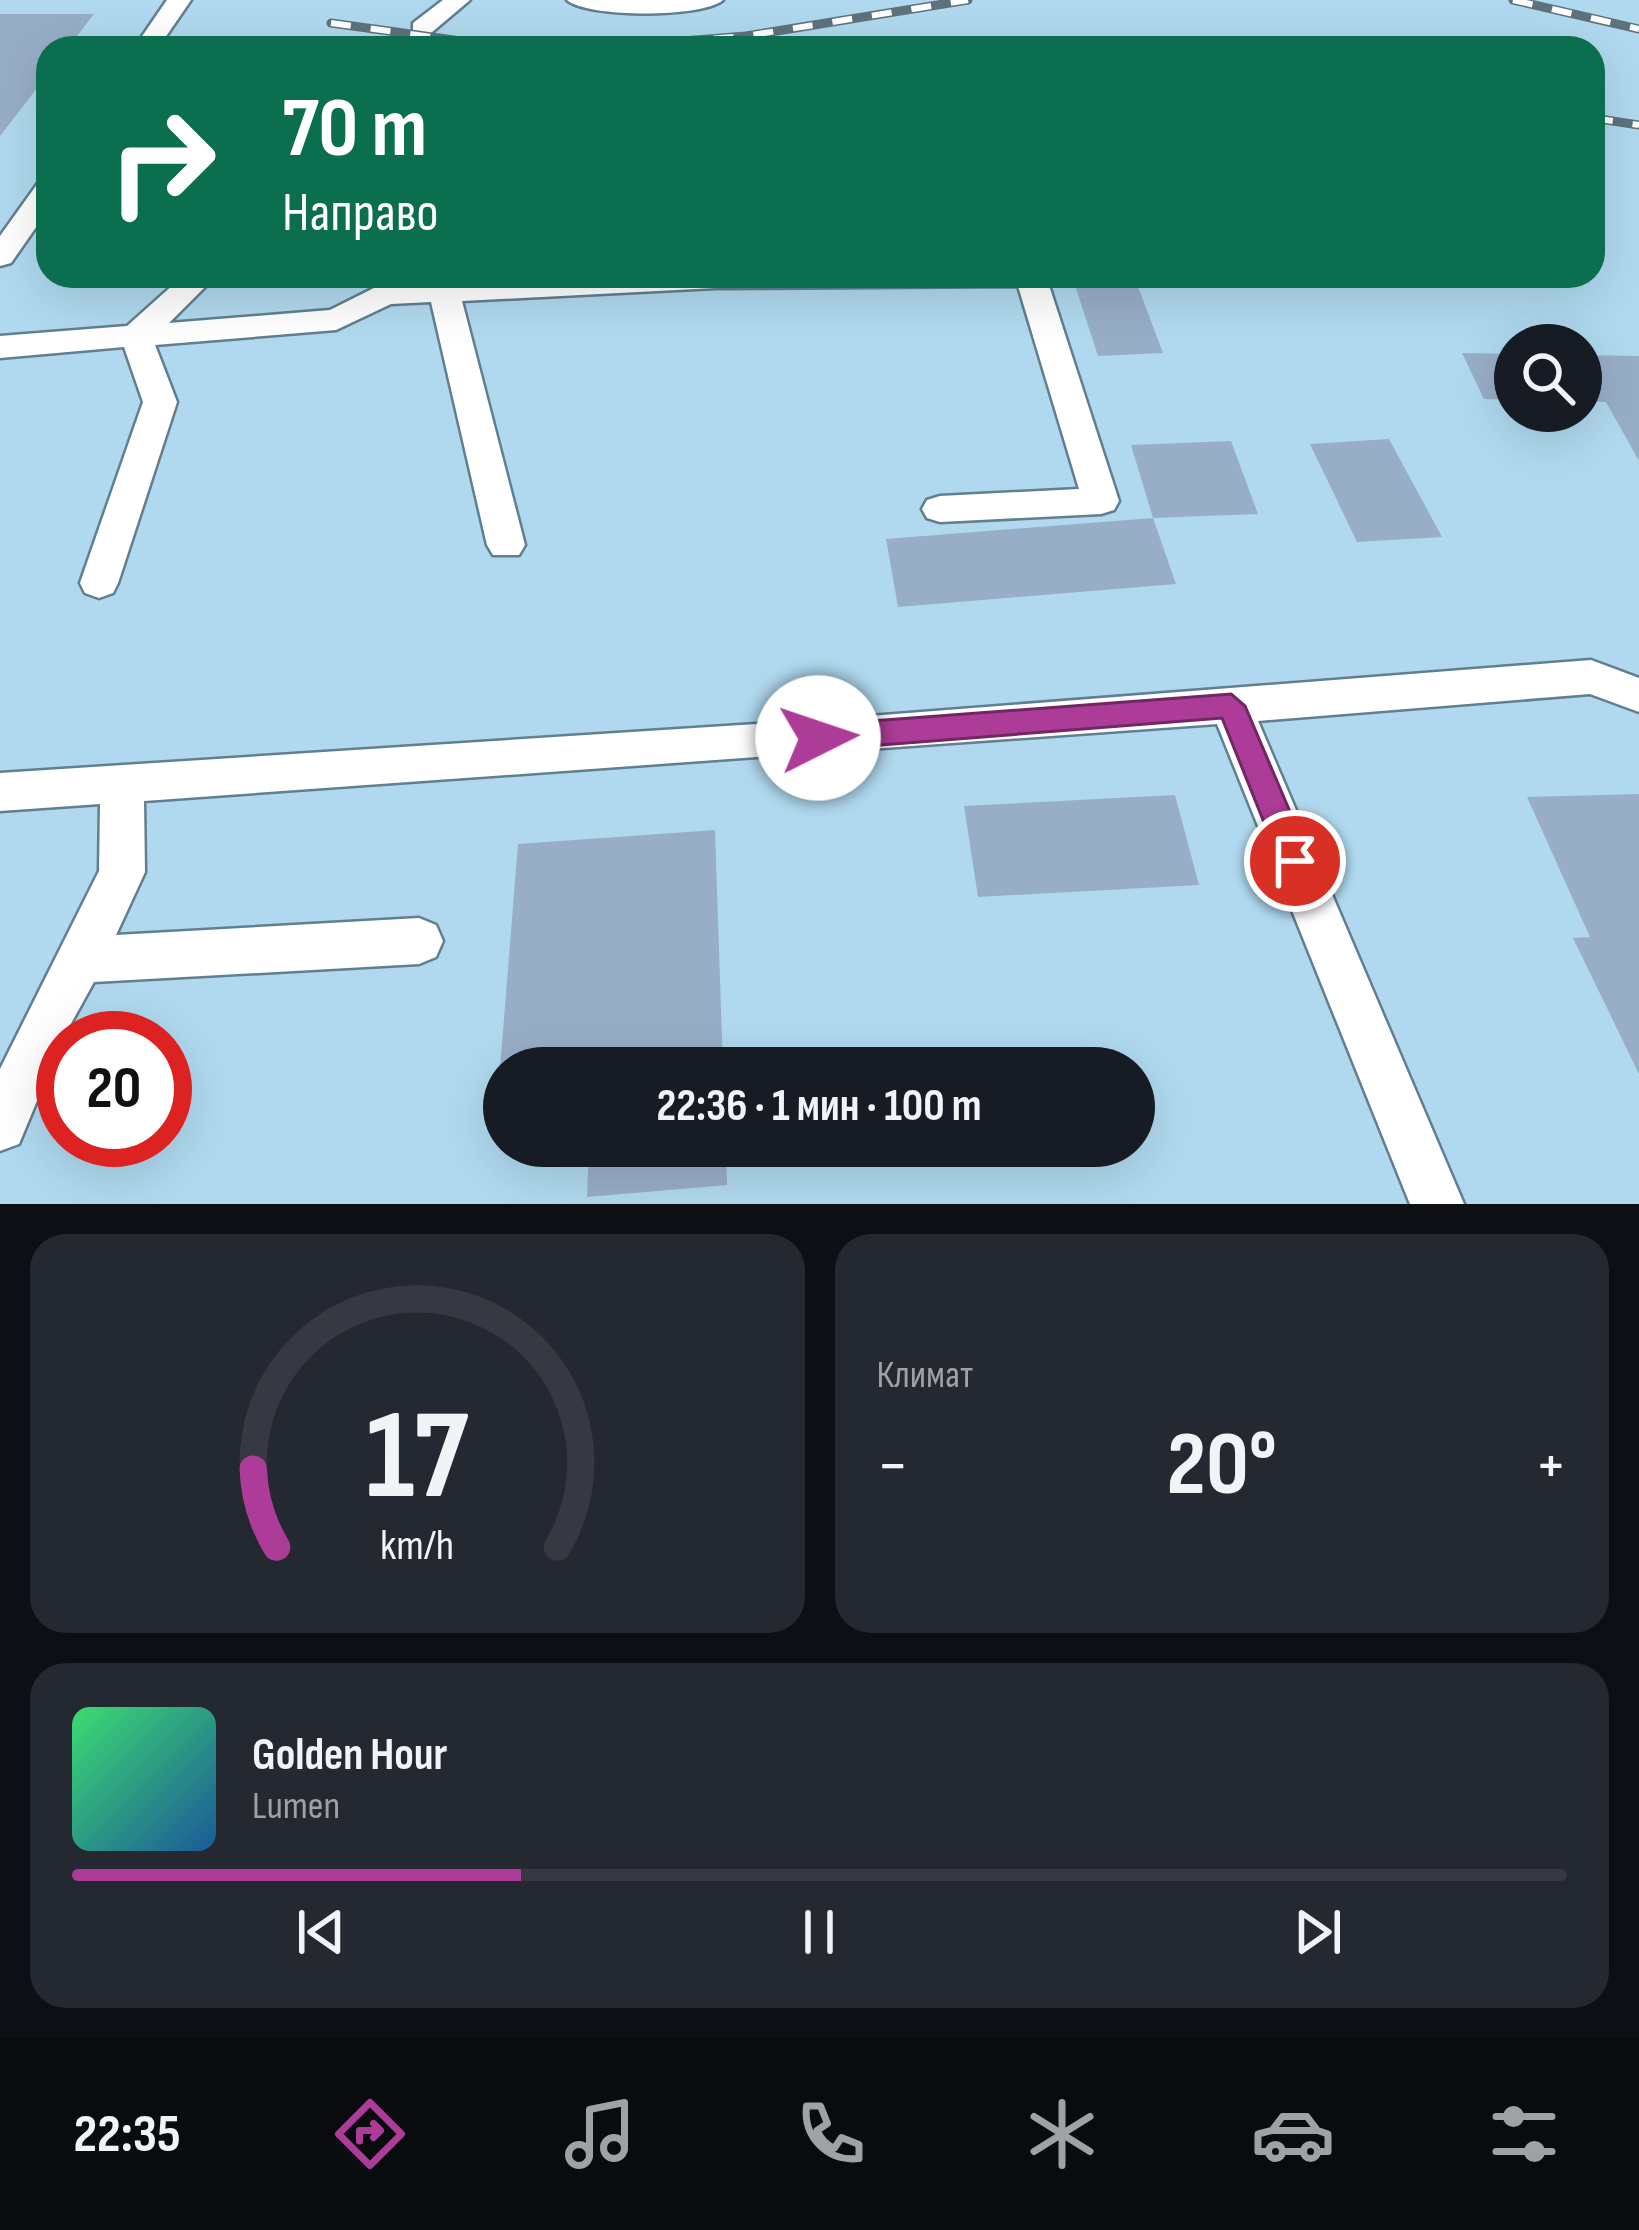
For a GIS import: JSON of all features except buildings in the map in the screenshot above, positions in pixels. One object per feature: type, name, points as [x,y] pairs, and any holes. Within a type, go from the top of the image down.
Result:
[{"type":"street","points":[[154,36],[179,0]]},
{"type":"street","points":[[422,28],[458,0]]},
{"type":"street","points":[[578,0],[635,7],[711,0]]},
{"type":"street","points":[[0,257],[36,206]]},
{"type":"street","points":[[136,336],[188,288]]},
{"type":"street","points":[[0,347],[336,320],[417,288]]},
{"type":"street","points":[[433,288],[506,544]]},
{"type":"street","points":[[940,509],[1101,501],[1034,288]]},
{"type":"street","points":[[99,583],[160,402],[136,336]]},
{"type":"street","points":[[0,792],[1591,677],[1639,695]]},
{"type":"street","points":[[1231,706],[1437,1204]]},
{"type":"street","points":[[0,1125],[122,872],[122,784]]},
{"type":"street","points":[[79,960],[419,941]]},
{"type":"shaded area","points":[[0,0],[1639,0],[1639,1204],[0,1204]]},
{"type":"railway","points":[[746,36],[968,0]]},
{"type":"railway","points":[[1513,0],[1639,29]]},
{"type":"railway","points":[[331,23],[425,36]]},
{"type":"railway","points":[[1605,120],[1639,125]]},
{"type":"route","points":[[818,738],[1231,706],[1295,861]]}]
